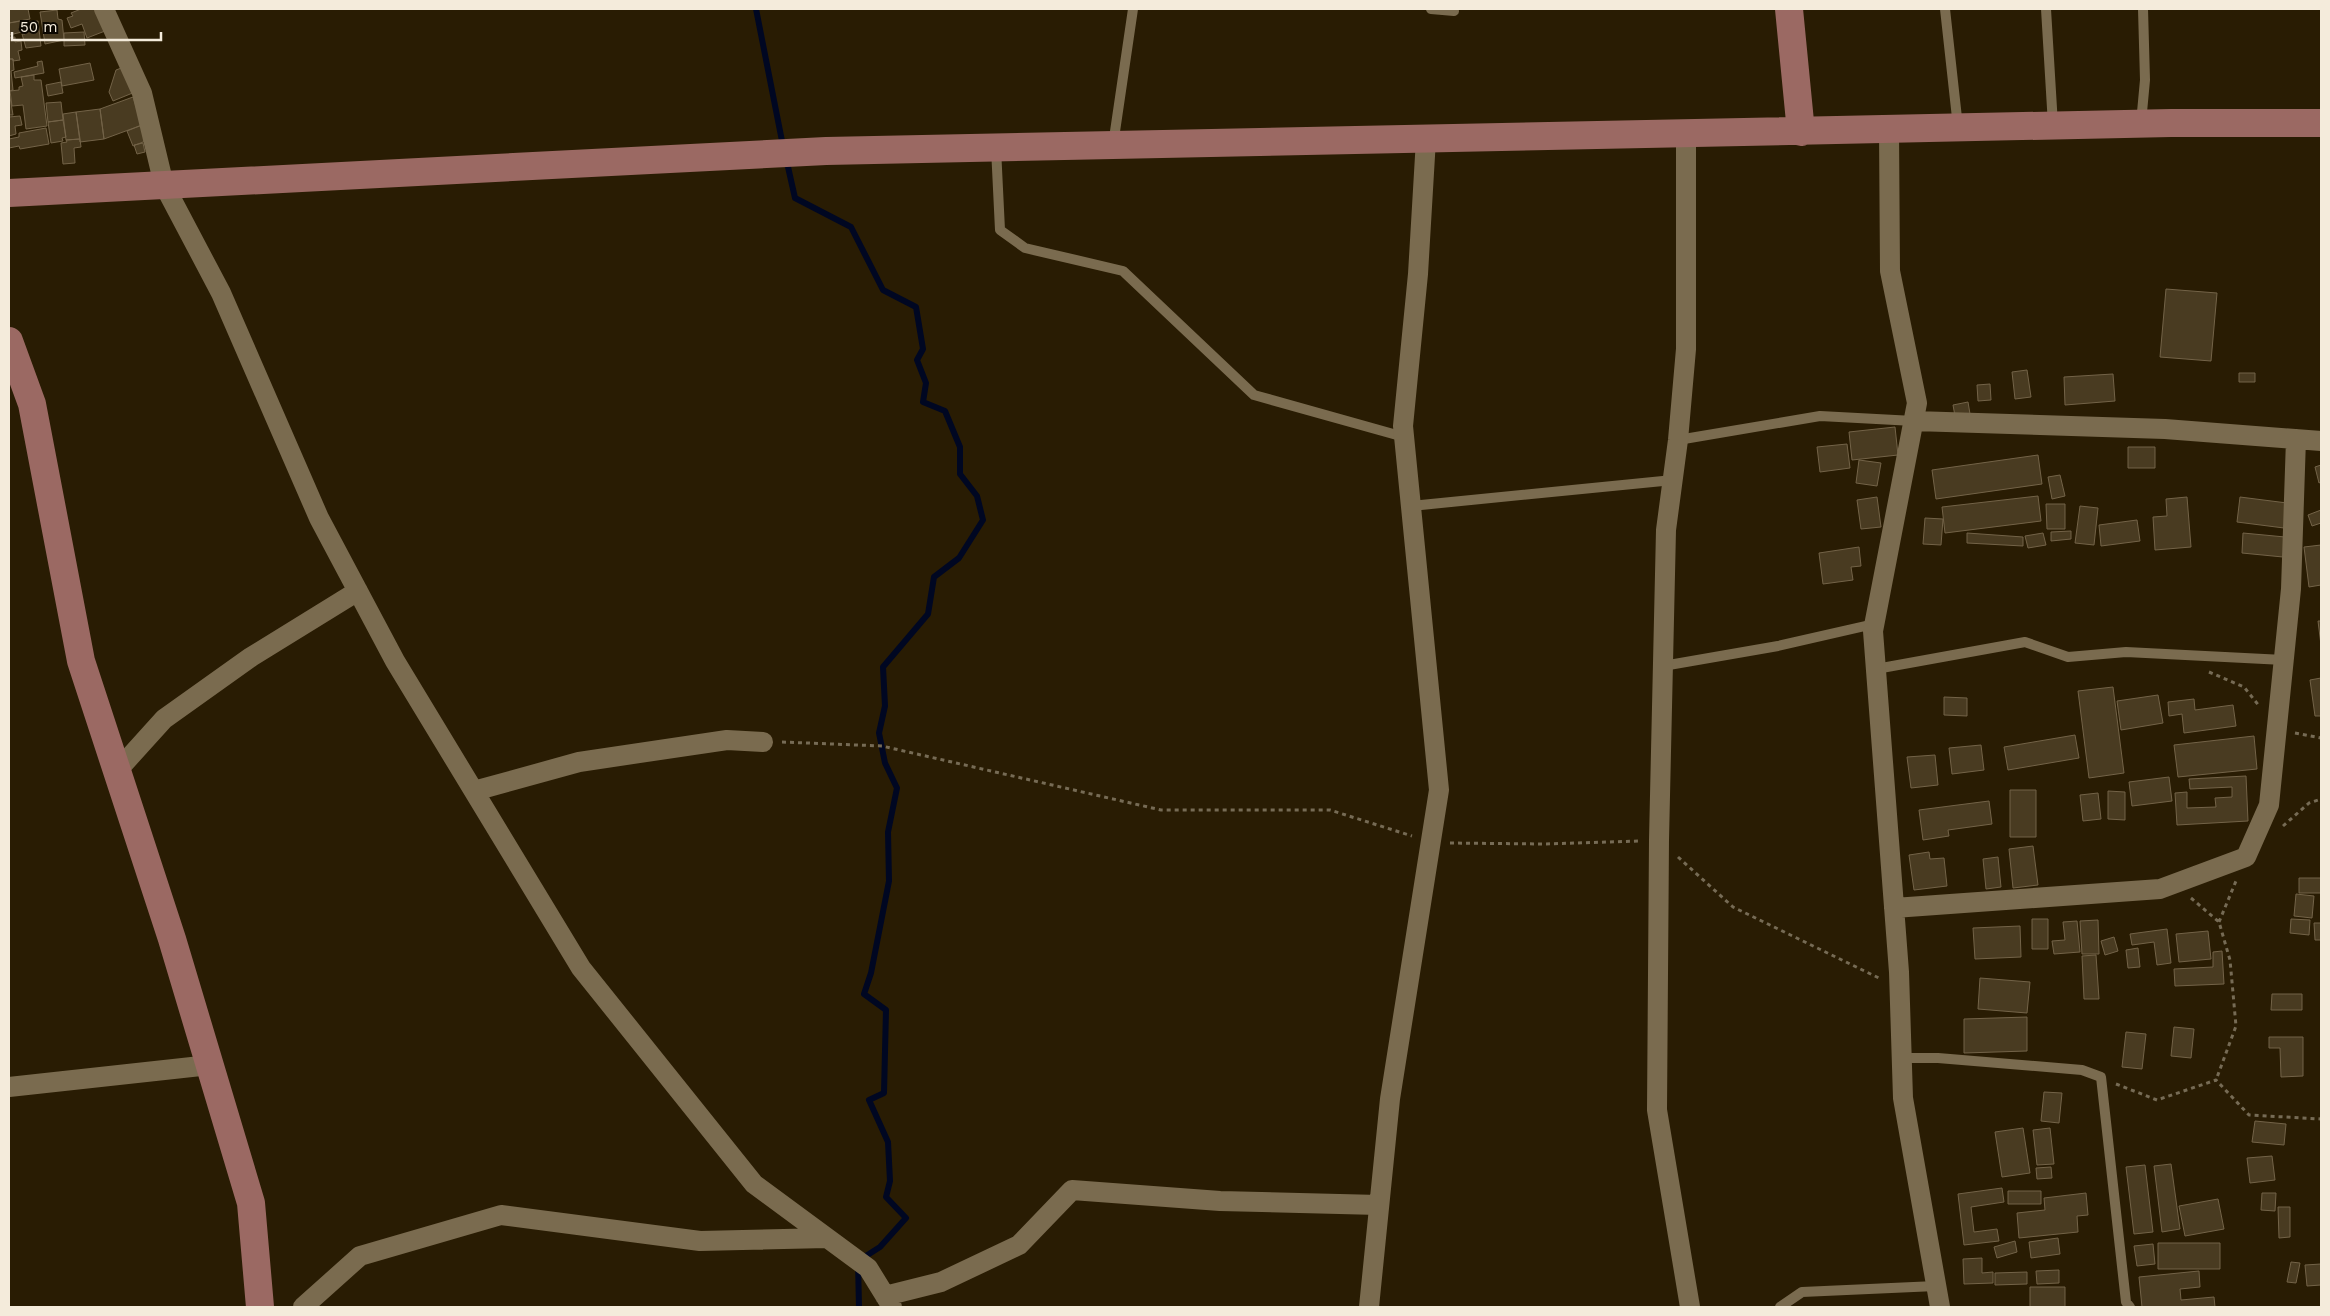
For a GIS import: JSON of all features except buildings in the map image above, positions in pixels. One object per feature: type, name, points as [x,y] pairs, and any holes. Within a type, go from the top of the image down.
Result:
[{"type":"main road","points":[[1789,9],[1801,132]]},
{"type":"main road","points":[[9,193],[826,151],[2141,124],[2321,123]]},
{"type":"main road","points":[[9,340],[32,404],[81,662],[172,939],[251,1203],[260,1307]]},
{"type":"street","points":[[104,9],[142,93],[164,185],[221,293],[319,518],[395,661],[581,968],[754,1184],[868,1268],[889,1302],[941,1282],[1019,1245],[1072,1190],[1220,1201],[1379,1205]]},
{"type":"street","points":[[1889,130],[1890,271],[1917,403],[1873,631],[1900,989],[1903,1098],[1940,1307]]},
{"type":"street","points":[[1686,134],[1686,349],[1678,440],[1666,530],[1659,840],[1657,1110],[1690,1307]]},
{"type":"street","points":[[1368,1307],[1390,1099],[1439,790],[1403,426],[1418,274],[1426,140]]},
{"type":"street","points":[[1914,421],[2165,429],[2321,441]]},
{"type":"street","points":[[1894,908],[2160,889],[2246,857],[2269,805],[2291,588],[2296,439]]},
{"type":"street","points":[[117,771],[164,719],[250,657],[358,591]]},
{"type":"street","points":[[474,791],[579,762],[727,740],[763,742]]},
{"type":"street","points":[[9,1087],[210,1064]]},
{"type":"street","points":[[303,1307],[360,1256],[501,1216],[700,1241],[827,1238]]},
{"type":"lane","points":[[1431,9],[1454,11]]},
{"type":"lane","points":[[1945,9],[1958,128]]},
{"type":"lane","points":[[2046,9],[2053,126]]},
{"type":"lane","points":[[2141,124],[2145,80],[2143,9]]},
{"type":"lane","points":[[1113,146],[1129,11]]},
{"type":"lane","points":[[996,148],[1000,230],[1025,248],[1123,271],[1254,395],[1404,437]]},
{"type":"lane","points":[[1678,440],[1820,416],[1914,421]]},
{"type":"lane","points":[[1411,506],[1672,480]]},
{"type":"lane","points":[[1663,666],[1778,646],[1874,624]]},
{"type":"lane","points":[[1876,669],[2025,642],[2068,657],[2126,652],[2284,660]]},
{"type":"lane","points":[[1902,1058],[1938,1058],[2082,1070],[2101,1077],[2126,1302],[2130,1307]]},
{"type":"lane","points":[[1780,1307],[1802,1292],[1936,1286]]},
{"type":"path","points":[[2202,668],[2244,687],[2277,729],[2321,738]]},
{"type":"path","points":[[763,742],[882,746],[1161,810],[1330,810],[1431,842],[1542,844],[1659,840],[1733,907],[1900,989]]},
{"type":"path","points":[[2219,922],[2246,857]]},
{"type":"path","points":[[2174,884],[2219,922],[2230,960],[2236,1026],[2216,1080]]},
{"type":"path","points":[[2101,1077],[2157,1100],[2216,1080]]},
{"type":"path","points":[[2216,1080],[2249,1115],[2321,1119]]},
{"type":"waterway","points":[[756,9],[783,146]]},
{"type":"waterway","points":[[786,158],[795,198],[851,227],[883,290],[916,307],[923,349],[917,360],[926,383],[923,402],[945,411],[960,447],[960,474],[977,496],[983,520],[959,558],[934,577],[928,614],[883,667],[885,706],[879,733],[885,763],[897,788],[888,832],[889,881],[871,973],[864,994],[886,1010],[884,1093],[869,1100],[888,1142],[890,1181],[886,1197],[906,1218],[880,1247],[858,1261],[859,1307]]}]
